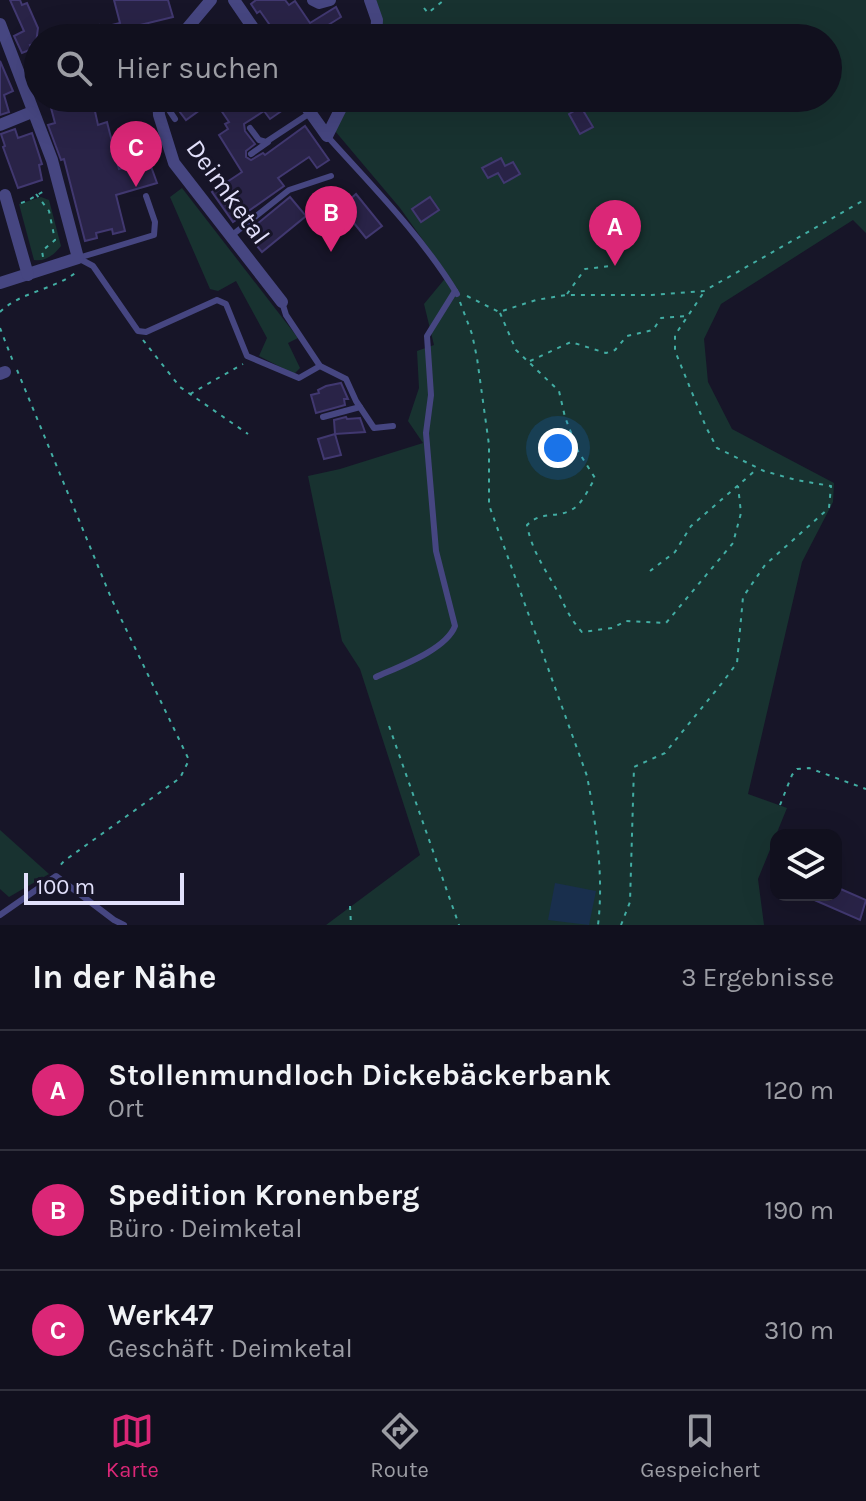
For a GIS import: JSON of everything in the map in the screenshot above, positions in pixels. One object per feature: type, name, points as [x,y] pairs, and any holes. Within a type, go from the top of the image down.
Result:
[{"type":"street","points":[[234,0],[250,24]]},
{"type":"street","points":[[313,0],[319,3],[330,0]]},
{"type":"street","points":[[370,0],[377,24]]},
{"type":"street","points":[[190,24],[209,1]]},
{"type":"street","points":[[0,24],[24,90]]},
{"type":"street","points":[[0,125],[32,112],[59,185],[78,258],[0,283]]},
{"type":"street","name":"Deimketal","points":[[159,112],[174,163],[282,302]]},
{"type":"street","points":[[310,113],[327,136],[339,112]]},
{"type":"street","points":[[7,201],[28,275]]},
{"type":"lane","points":[[170,112],[175,119]]},
{"type":"lane","points":[[251,154],[310,113]]},
{"type":"lane","points":[[250,128],[259,140],[269,141]]},
{"type":"lane","points":[[327,136],[397,214],[456,292],[427,336],[431,395],[426,448],[436,551],[455,626],[452,634],[422,656],[376,677]]},
{"type":"lane","points":[[231,236],[289,190],[331,176]]},
{"type":"lane","points":[[78,258],[154,235],[155,222],[146,196]]},
{"type":"lane","points":[[78,258],[93,266],[138,331],[146,332],[210,301],[222,301],[250,359],[273,365],[299,378],[320,366]]},
{"type":"lane","points":[[282,302],[286,315],[320,366],[346,379],[374,428],[393,426]]},
{"type":"lane","points":[[323,417],[360,407]]},
{"type":"lane","points":[[0,915],[56,876],[115,923],[124,925]]},
{"type":"path","points":[[424,8],[428,13],[444,0]]},
{"type":"path","points":[[7,201],[30,200],[36,194],[59,185]]},
{"type":"path","points":[[36,194],[49,211],[55,240],[42,251]]},
{"type":"path","points":[[499,312],[536,300],[566,295],[652,295],[704,291],[866,199]]},
{"type":"path","points":[[0,312],[17,300],[75,274],[81,266],[78,258]]},
{"type":"path","points":[[566,295],[585,269],[610,266]]},
{"type":"path","points":[[621,925],[630,902],[634,767],[665,753],[722,683],[737,663],[743,597],[765,565],[829,508],[831,486],[796,480],[758,468],[717,448],[675,351],[675,335],[704,291]]},
{"type":"path","points":[[456,292],[473,297],[499,312],[516,350],[559,391],[578,451],[595,478],[571,510],[537,516],[527,525],[531,547],[561,598],[568,617],[582,632],[612,628],[626,621],[666,623],[733,543],[741,513],[738,486]]},
{"type":"path","points":[[456,292],[472,334],[477,358],[489,445],[489,505],[587,776],[600,886],[598,925]]},
{"type":"path","points":[[528,361],[571,342],[606,353],[615,350],[627,336],[653,330],[661,318],[688,316]]},
{"type":"path","points":[[138,331],[147,348],[180,387],[248,434]]},
{"type":"path","points":[[190,394],[250,359]]},
{"type":"path","points":[[34,412],[112,600],[189,760],[180,778],[64,861],[56,876]]},
{"type":"path","points":[[650,571],[675,552],[691,526],[758,468]]},
{"type":"path","points":[[389,726],[459,925]]},
{"type":"path","points":[[780,805],[797,769],[809,768],[866,789]]},
{"type":"path","points":[[350,906],[351,925]]},
{"type":"green space","points":[[375,0],[866,0],[866,233],[853,220],[721,304],[704,339],[708,382],[732,429],[834,483],[833,502],[802,562],[748,794],[787,808],[778,829],[770,829],[770,850],[758,879],[764,925],[326,925],[420,855],[360,669],[342,641],[308,476],[423,443],[408,421],[419,388],[417,351],[434,345],[424,304],[448,275],[400,208],[335,131],[345,112],[842,112],[842,24],[379,24]]},
{"type":"green space","points":[[182,188],[298,338],[288,343],[300,368],[294,374],[259,356],[267,338],[236,281],[218,291],[210,289],[170,197]]},
{"type":"green space","points":[[41,197],[49,200],[61,246],[49,257],[34,260],[19,204]]},
{"type":"green space","points":[[0,830],[49,874],[9,897],[0,889]]},
{"type":"water","points":[[555,883],[596,891],[589,925],[548,920]]},
{"type":"building","points":[[10,0],[20,0],[22,5],[27,3],[36,24],[24,24],[24,31]]},
{"type":"building","points":[[114,0],[168,0],[173,17],[144,24],[116,24],[120,23]]},
{"type":"building","points":[[256,0],[285,0],[289,5],[295,1],[310,23],[336,7],[341,17],[330,24],[269,24],[251,4]]},
{"type":"building","points":[[24,31],[24,52],[22,53],[14,36]]},
{"type":"building","points":[[0,61],[13,91],[4,95],[9,112],[0,115]]},
{"type":"building","points":[[52,112],[95,112],[98,125],[107,122],[119,169],[149,161],[157,183],[116,195],[125,231],[113,234],[112,229],[96,233],[97,238],[85,241],[64,159],[61,160],[48,125],[55,123]]},
{"type":"building","points":[[180,112],[197,112],[186,120]]},
{"type":"building","points":[[222,112],[262,112],[244,124],[245,131],[255,144],[246,151],[246,157],[251,160],[263,153],[265,155],[305,126],[329,160],[317,168],[309,157],[278,178],[284,186],[233,222],[212,192],[242,172],[219,135],[228,129],[225,124],[229,122]]},
{"type":"building","points":[[265,112],[280,112],[270,119]]},
{"type":"building","points":[[584,112],[593,127],[580,134],[569,114]]},
{"type":"building","points":[[15,129],[18,138],[32,133],[42,164],[39,165],[42,180],[18,188],[1,134]]},
{"type":"building","points":[[501,158],[505,166],[513,162],[520,174],[504,183],[498,173],[488,178],[482,168]]},
{"type":"building","points":[[356,194],[382,226],[366,238],[341,207]]},
{"type":"building","points":[[290,197],[306,216],[262,252],[246,233]]},
{"type":"building","points":[[430,197],[439,210],[421,222],[412,209]]},
{"type":"building","points":[[341,383],[348,399],[344,399],[345,405],[316,413],[311,395],[319,393],[318,390],[326,386]]},
{"type":"building","points":[[360,418],[365,432],[335,434],[334,420]]},
{"type":"building","points":[[335,434],[341,455],[324,459],[318,439]]},
{"type":"building","points":[[842,890],[866,900],[860,920],[817,901],[842,901]]},
{"type":"place","name":"Werk47","points":[[136,187]]},
{"type":"place","name":"Spedition Kronenberg","points":[[331,252]]},
{"type":"place","name":"Stollenmundloch Dickebäckerbank","points":[[615,266]]}]
